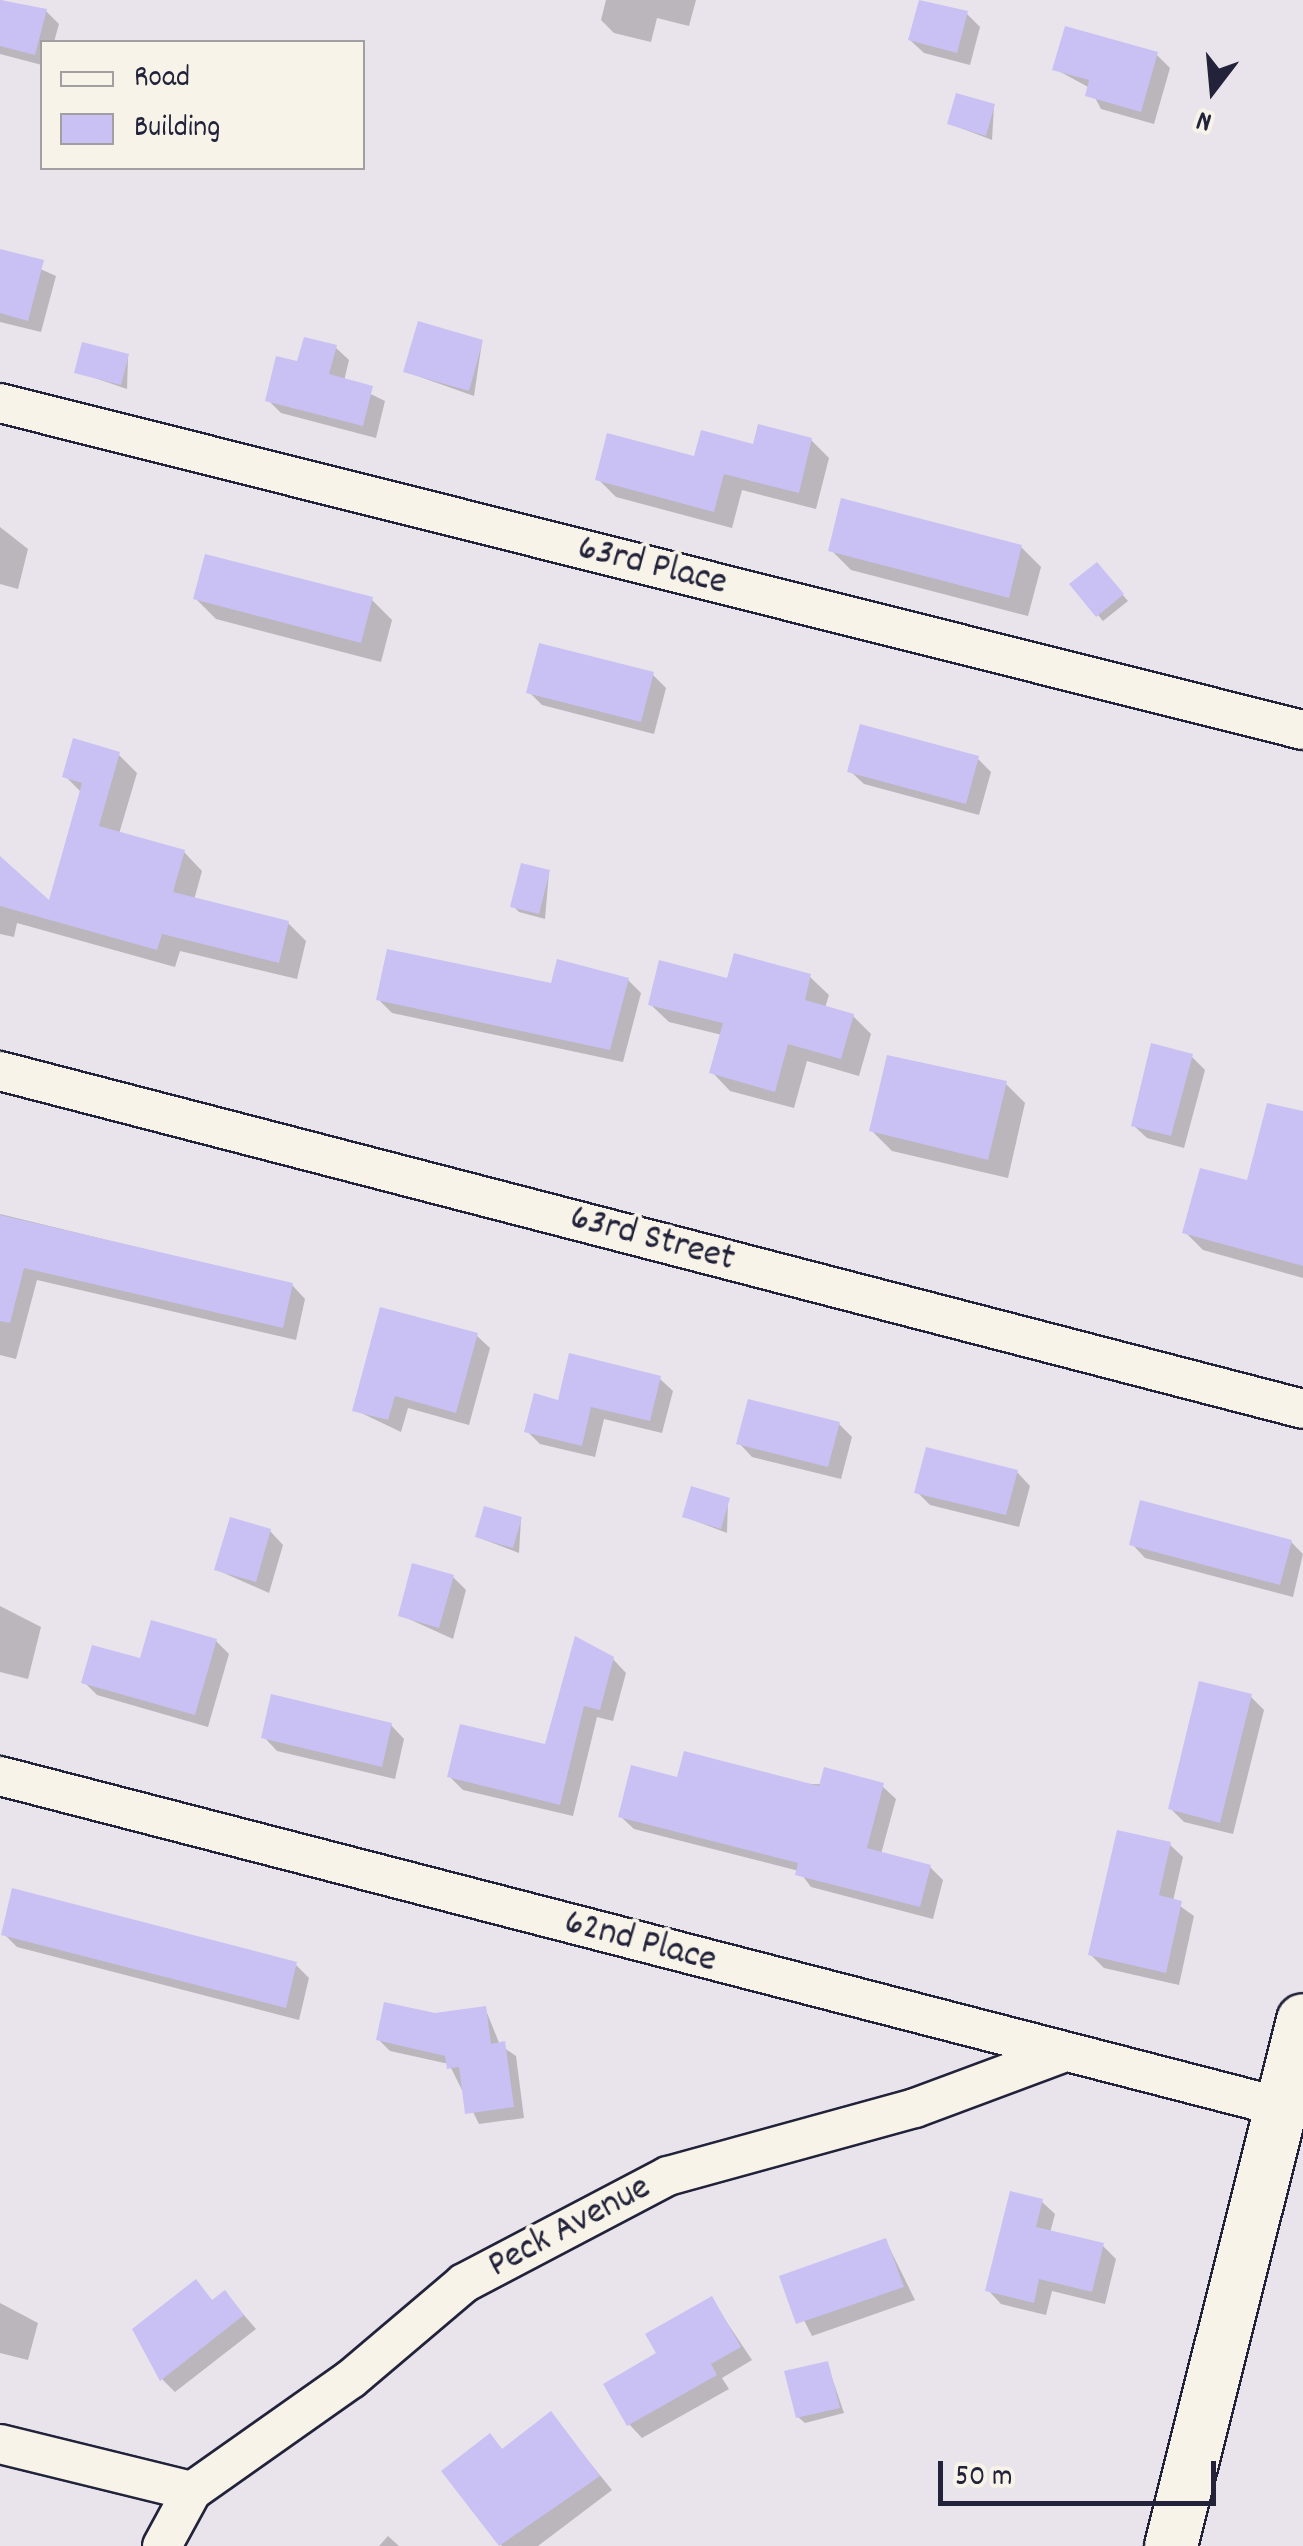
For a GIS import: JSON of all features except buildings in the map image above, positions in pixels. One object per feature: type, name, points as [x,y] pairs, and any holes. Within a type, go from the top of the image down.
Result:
[{"type":"street","name":"63rd Place","points":[[0,403],[1303,730]]},
{"type":"street","name":"63rd Street","points":[[0,1071],[1303,1409]]},
{"type":"street","name":"62nd Place","points":[[0,1776],[1281,2107]]},
{"type":"street","points":[[1171,2546],[1303,2020]]},
{"type":"street","name":"Peck Avenue","points":[[162,2546],[192,2491],[351,2379],[464,2283],[668,2176],[916,2108],[1063,2053]]},
{"type":"street","points":[[0,2444],[192,2491]]}]
